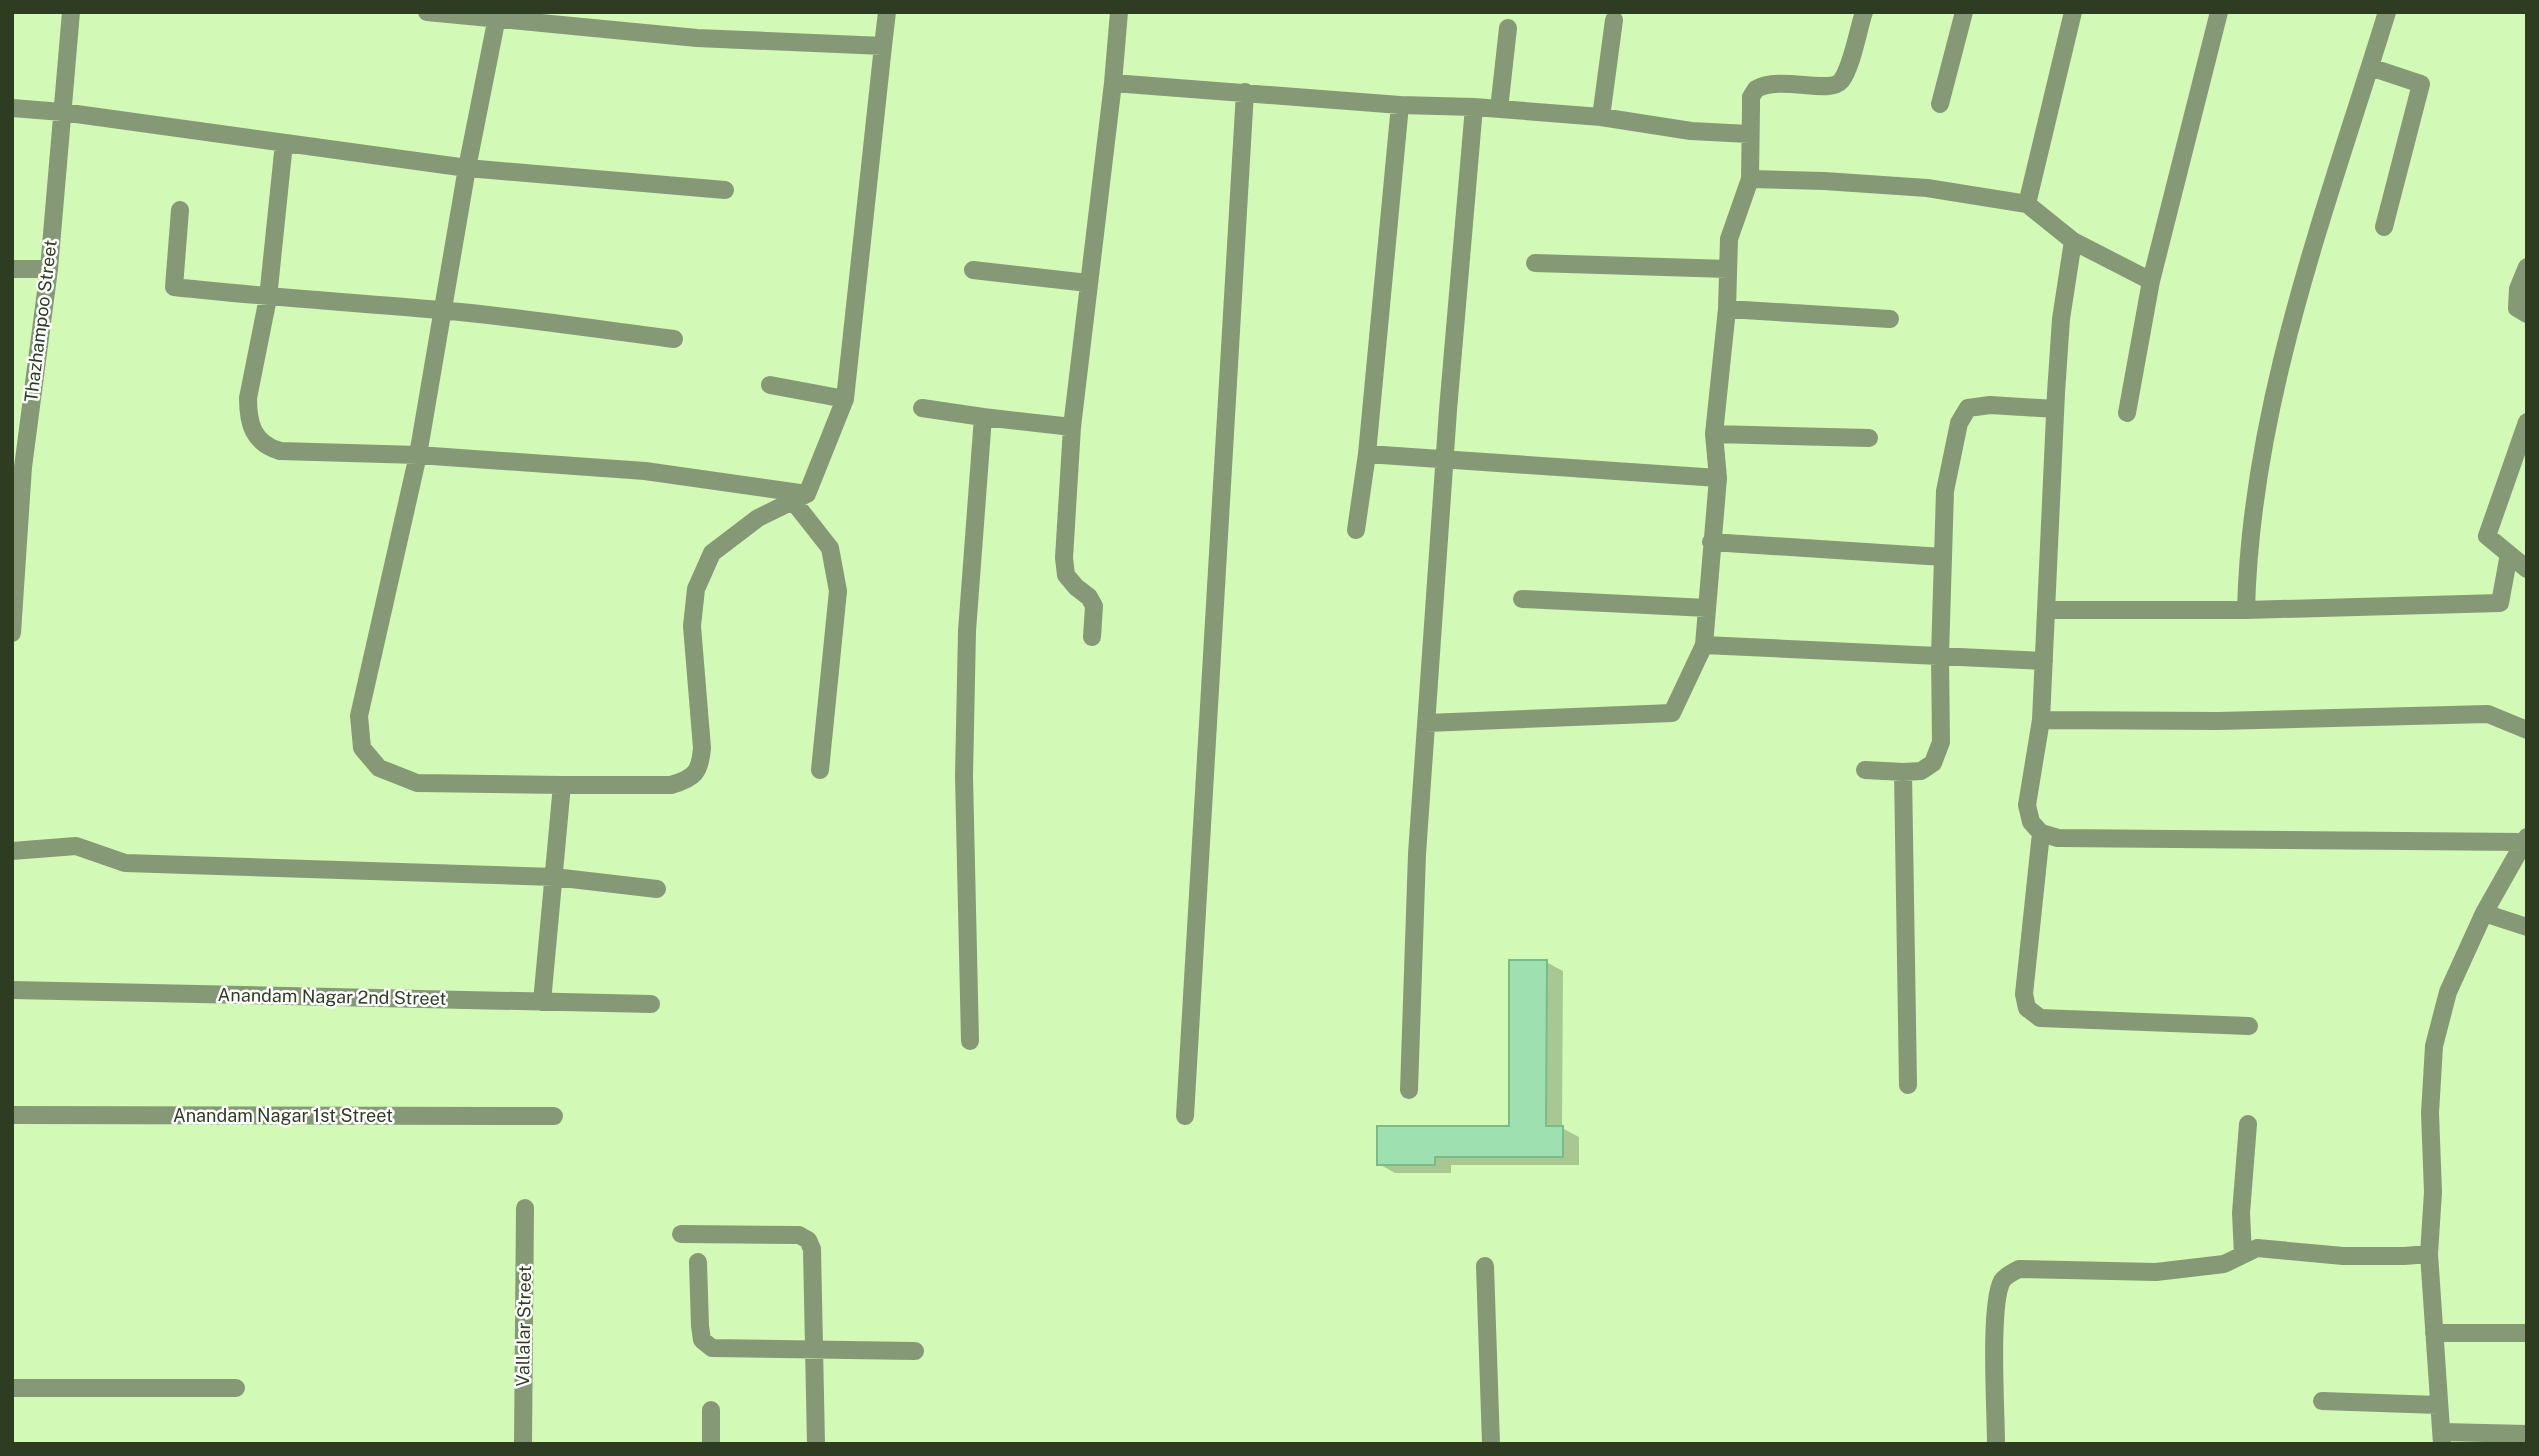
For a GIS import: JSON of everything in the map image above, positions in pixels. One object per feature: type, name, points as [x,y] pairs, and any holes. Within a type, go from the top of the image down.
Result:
[{"type":"street","name":"Thazhampoo Street","points":[[12,632],[20,433],[49,269],[71,12]]},
{"type":"street","points":[[427,12],[498,15],[697,38],[883,46]]},
{"type":"street","points":[[498,15],[467,168],[418,455],[359,716],[362,748],[379,768],[417,783],[671,785],[688,780],[701,765],[692,626],[696,589],[712,553],[758,518],[800,498],[845,399],[887,12]]},
{"type":"street","points":[[1091,637],[1094,606],[1089,597],[1066,575],[1064,558],[1072,427],[1119,12]]},
{"type":"street","points":[[1427,723],[1672,713],[1704,645],[1718,478],[1714,434],[1727,309],[1729,239],[1750,180],[1751,97],[1756,89],[1778,82],[1830,87],[1840,82],[1864,12]]},
{"type":"street","points":[[1940,104],[1964,12]]},
{"type":"street","points":[[2027,204],[2073,12]]},
{"type":"street","points":[[2127,413],[2151,281],[2219,12]]},
{"type":"street","points":[[2246,610],[2247,553],[2284,345],[2388,12]]},
{"type":"street","points":[[1601,117],[1614,20]]},
{"type":"street","points":[[1499,109],[1508,28]]},
{"type":"street","points":[[2370,67],[2421,84],[2384,227]]},
{"type":"street","points":[[1113,83],[1601,117],[1691,131],[1749,134]]},
{"type":"street","points":[[1185,1116],[1245,92]]},
{"type":"street","points":[[1356,530],[1367,454],[1401,105]]},
{"type":"street","points":[[1409,1090],[1417,854],[1445,459],[1474,107]]},
{"type":"street","points":[[12,108],[62,112],[467,168],[725,190]]},
{"type":"street","points":[[284,143],[268,298],[248,398],[252,432],[266,447],[280,451],[418,455],[645,471],[800,498],[830,548],[838,591],[820,770]]},
{"type":"street","points":[[1750,180],[1824,181],[1927,188],[2027,204],[2073,241],[2151,281]]},
{"type":"street","points":[[180,210],[174,287],[268,298],[444,310],[674,339]]},
{"type":"street","points":[[2073,241],[2061,320],[2055,409],[2041,720],[2026,804],[2031,822],[2041,833],[2058,838],[2525,839],[2484,913],[2448,992],[2434,1046],[2430,1113],[2433,1192],[2429,1254],[2442,1438],[2527,1434]]},
{"type":"street","points":[[1535,262],[1728,269]]},
{"type":"street","points":[[2527,267],[2518,289],[2517,308],[2527,314]]},
{"type":"street","points":[[12,269],[49,269]]},
{"type":"street","points":[[973,270],[1088,283]]},
{"type":"street","points":[[1727,309],[1890,319]]},
{"type":"street","points":[[770,385],[845,399]]},
{"type":"street","points":[[1865,770],[1921,771],[1933,763],[1941,742],[1940,656],[1945,491],[1959,422],[1968,408],[1990,405],[2055,409]]},
{"type":"street","points":[[922,408],[1072,427]]},
{"type":"street","points":[[970,1041],[964,763],[967,631],[983,417]]},
{"type":"street","points":[[2527,422],[2487,536],[2527,569]]},
{"type":"street","points":[[1714,434],[1868,438]]},
{"type":"street","points":[[1367,454],[1718,478]]},
{"type":"street","points":[[1711,542],[1943,557]]},
{"type":"street","points":[[2046,610],[2246,610],[2500,603],[2509,554]]},
{"type":"street","points":[[1522,599],[1707,608]]},
{"type":"street","points":[[1704,645],[2044,661]]},
{"type":"street","points":[[2041,720],[2218,721],[2487,714],[2527,730]]},
{"type":"street","points":[[1903,772],[1908,1085]]},
{"type":"street","points":[[542,1002],[562,785]]},
{"type":"street","points":[[2041,833],[2024,994],[2027,1008],[2040,1018],[2249,1026]]},
{"type":"street","points":[[12,851],[76,846],[125,863],[554,877],[657,890]]},
{"type":"street","points":[[2484,913],[2527,927]]},
{"type":"street","name":"Anandam Nagar 2nd Street","points":[[12,990],[651,1004]]},
{"type":"street","name":"Anandam Nagar 1st Street","points":[[12,1115],[554,1116]]},
{"type":"street","points":[[2244,1255],[2241,1213],[2248,1125]]},
{"type":"street","name":"Vallalar Street","points":[[523,1444],[525,1208]]},
{"type":"street","points":[[681,1234],[799,1235],[808,1240],[812,1249],[816,1444]]},
{"type":"street","points":[[1996,1444],[1995,1334],[1998,1291],[2003,1279],[2019,1269],[2155,1272],[2224,1264],[2256,1248],[2343,1256],[2429,1254]]},
{"type":"street","points":[[698,1262],[699,1326],[702,1340],[712,1348],[915,1351]]},
{"type":"street","points":[[1485,1266],[1491,1444]]},
{"type":"street","points":[[2434,1333],[2527,1333]]},
{"type":"street","points":[[12,1388],[236,1388]]},
{"type":"street","points":[[2322,1401],[2438,1405]]},
{"type":"street","points":[[711,1410],[711,1444]]},
{"type":"building","points":[[1509,960],[1547,960],[1546,1126],[1563,1126],[1563,1157],[1435,1157],[1435,1165],[1377,1165],[1377,1126],[1509,1126]]}]
